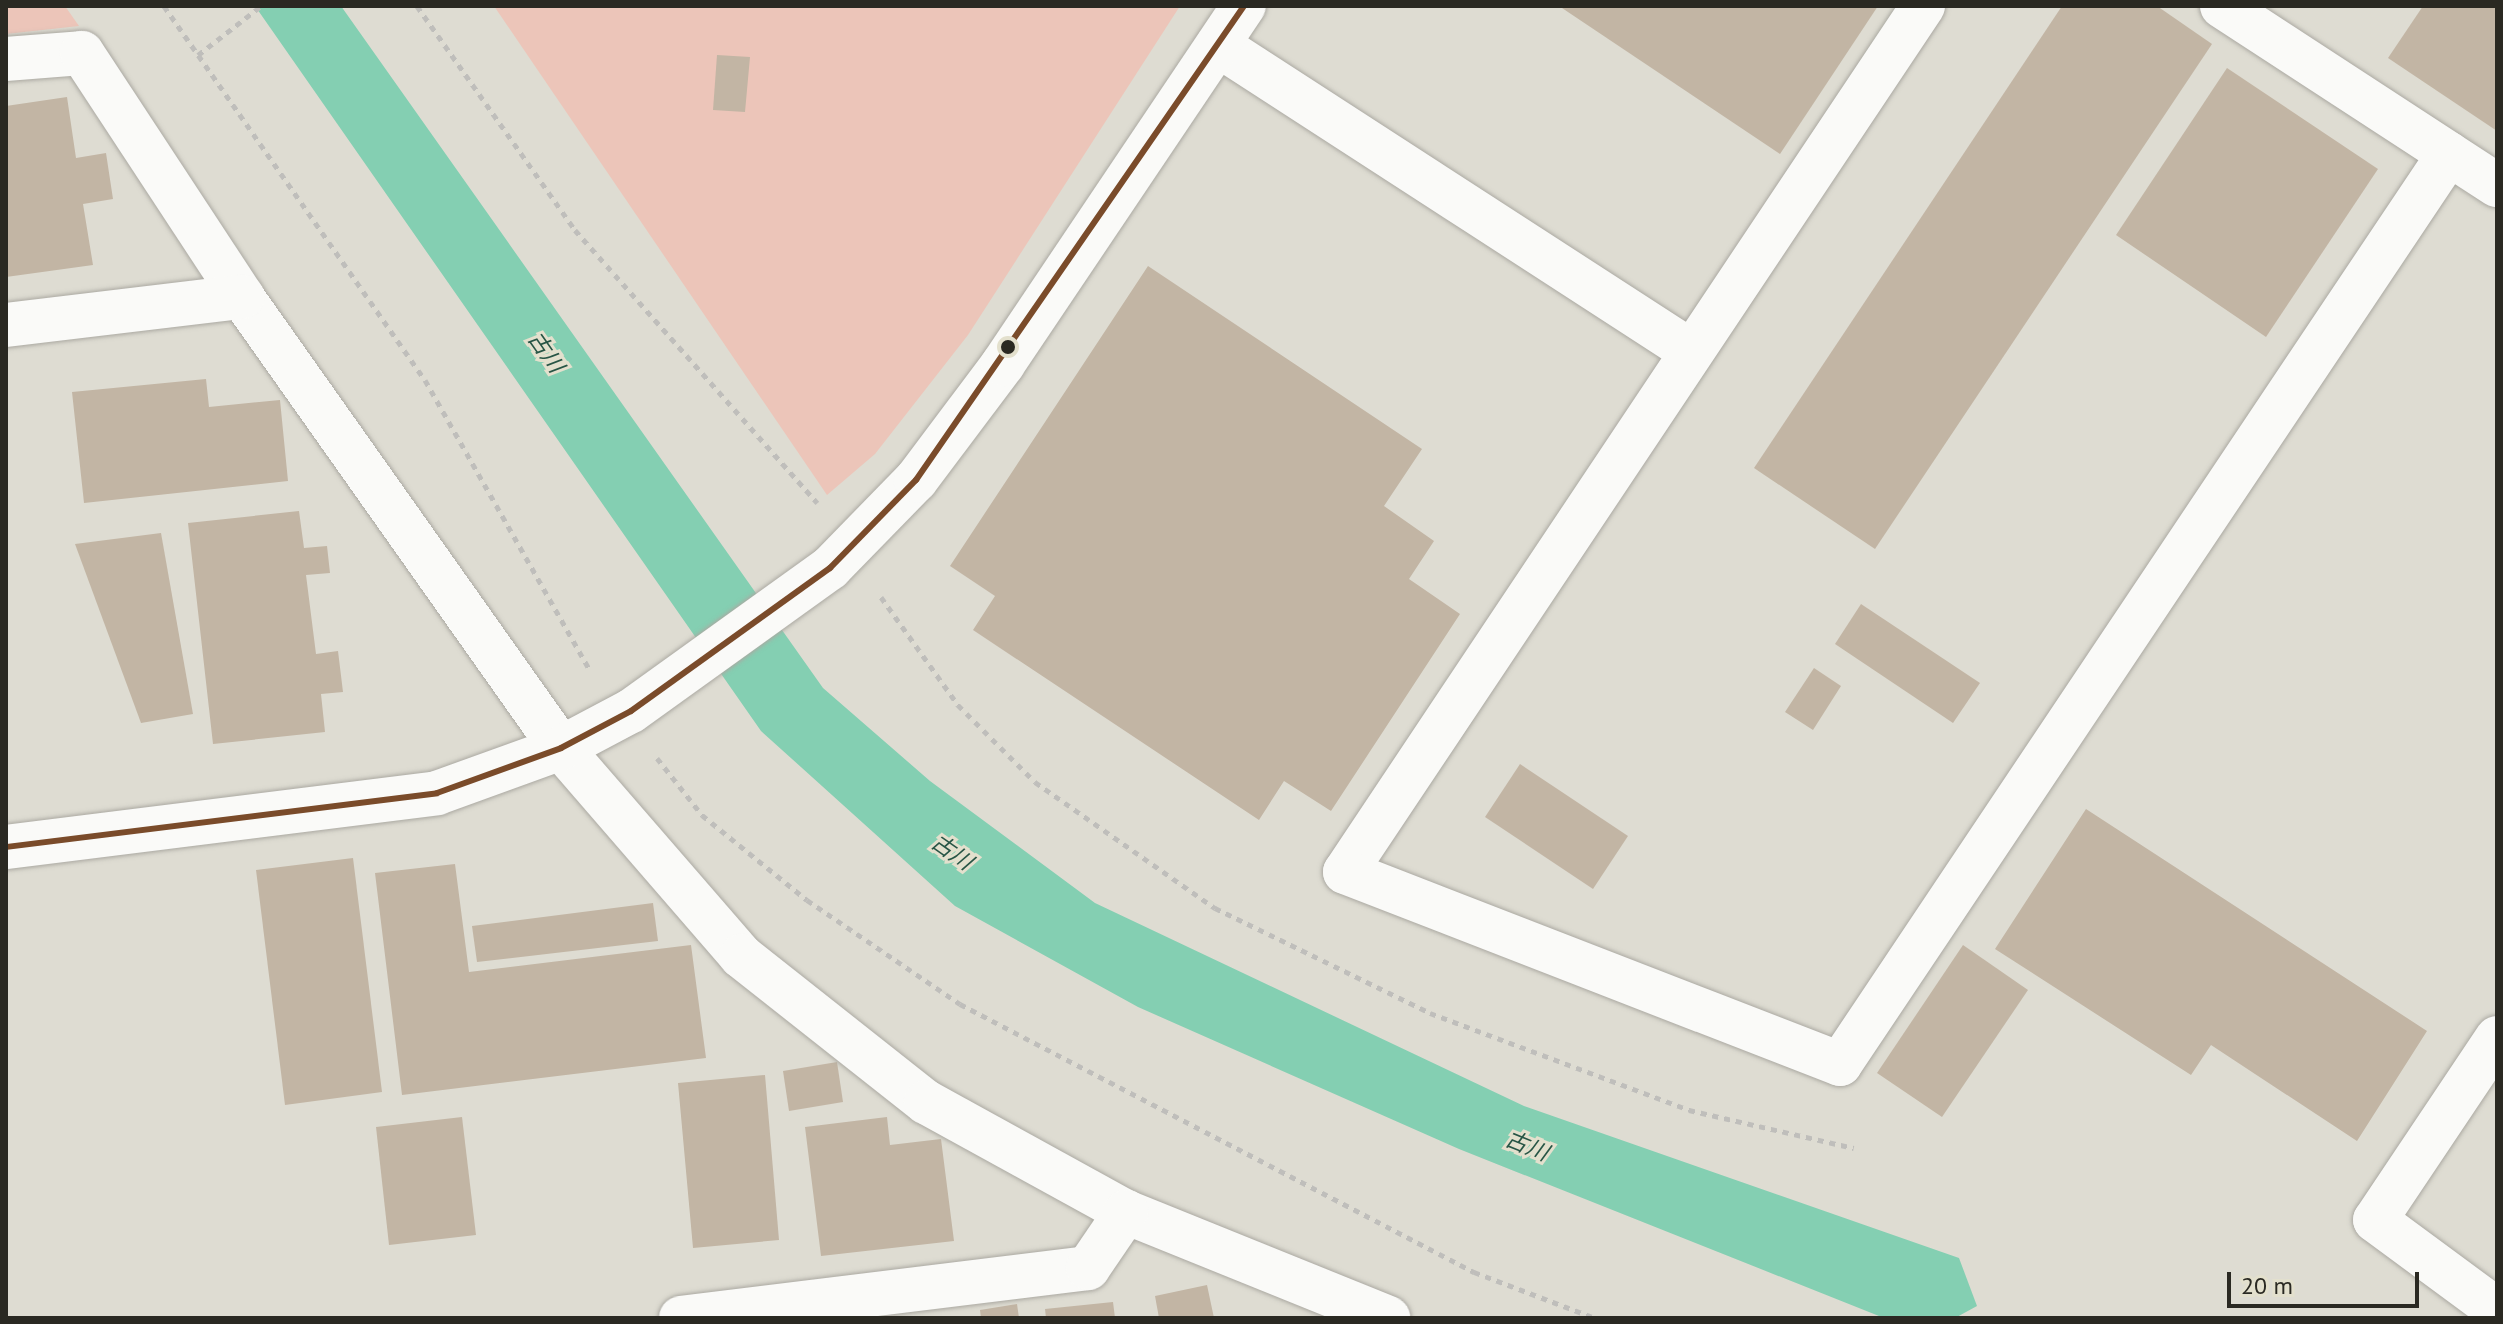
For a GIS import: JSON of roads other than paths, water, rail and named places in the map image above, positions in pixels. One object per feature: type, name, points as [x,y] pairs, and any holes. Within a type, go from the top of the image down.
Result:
[{"type":"street","points":[[6,847],[437,793],[561,748],[631,711],[830,568],[916,480],[1003,364],[1244,6]]},
{"type":"street","points":[[1923,6],[1689,350],[1345,872],[1840,1064],[2449,154]]},
{"type":"street","points":[[2222,6],[2497,185]]},
{"type":"street","points":[[1218,45],[1689,350]]},
{"type":"street","points":[[6,59],[82,53],[242,297],[561,748],[741,956],[926,1102],[1126,1212],[1388,1318]]},
{"type":"street","points":[[6,325],[242,297]]},
{"type":"street","points":[[2497,1038],[2375,1220],[2497,1310]]},
{"type":"street","points":[[681,1318],[1088,1268],[1126,1212]]},
{"type":"water","name":"古川","points":[[255,6],[341,6],[823,688],[930,781],[1095,903],[1524,1106],[1959,1258],[1977,1306],[1955,1318],[1884,1318],[1459,1149],[1138,1007],[955,906],[761,731]]}]
